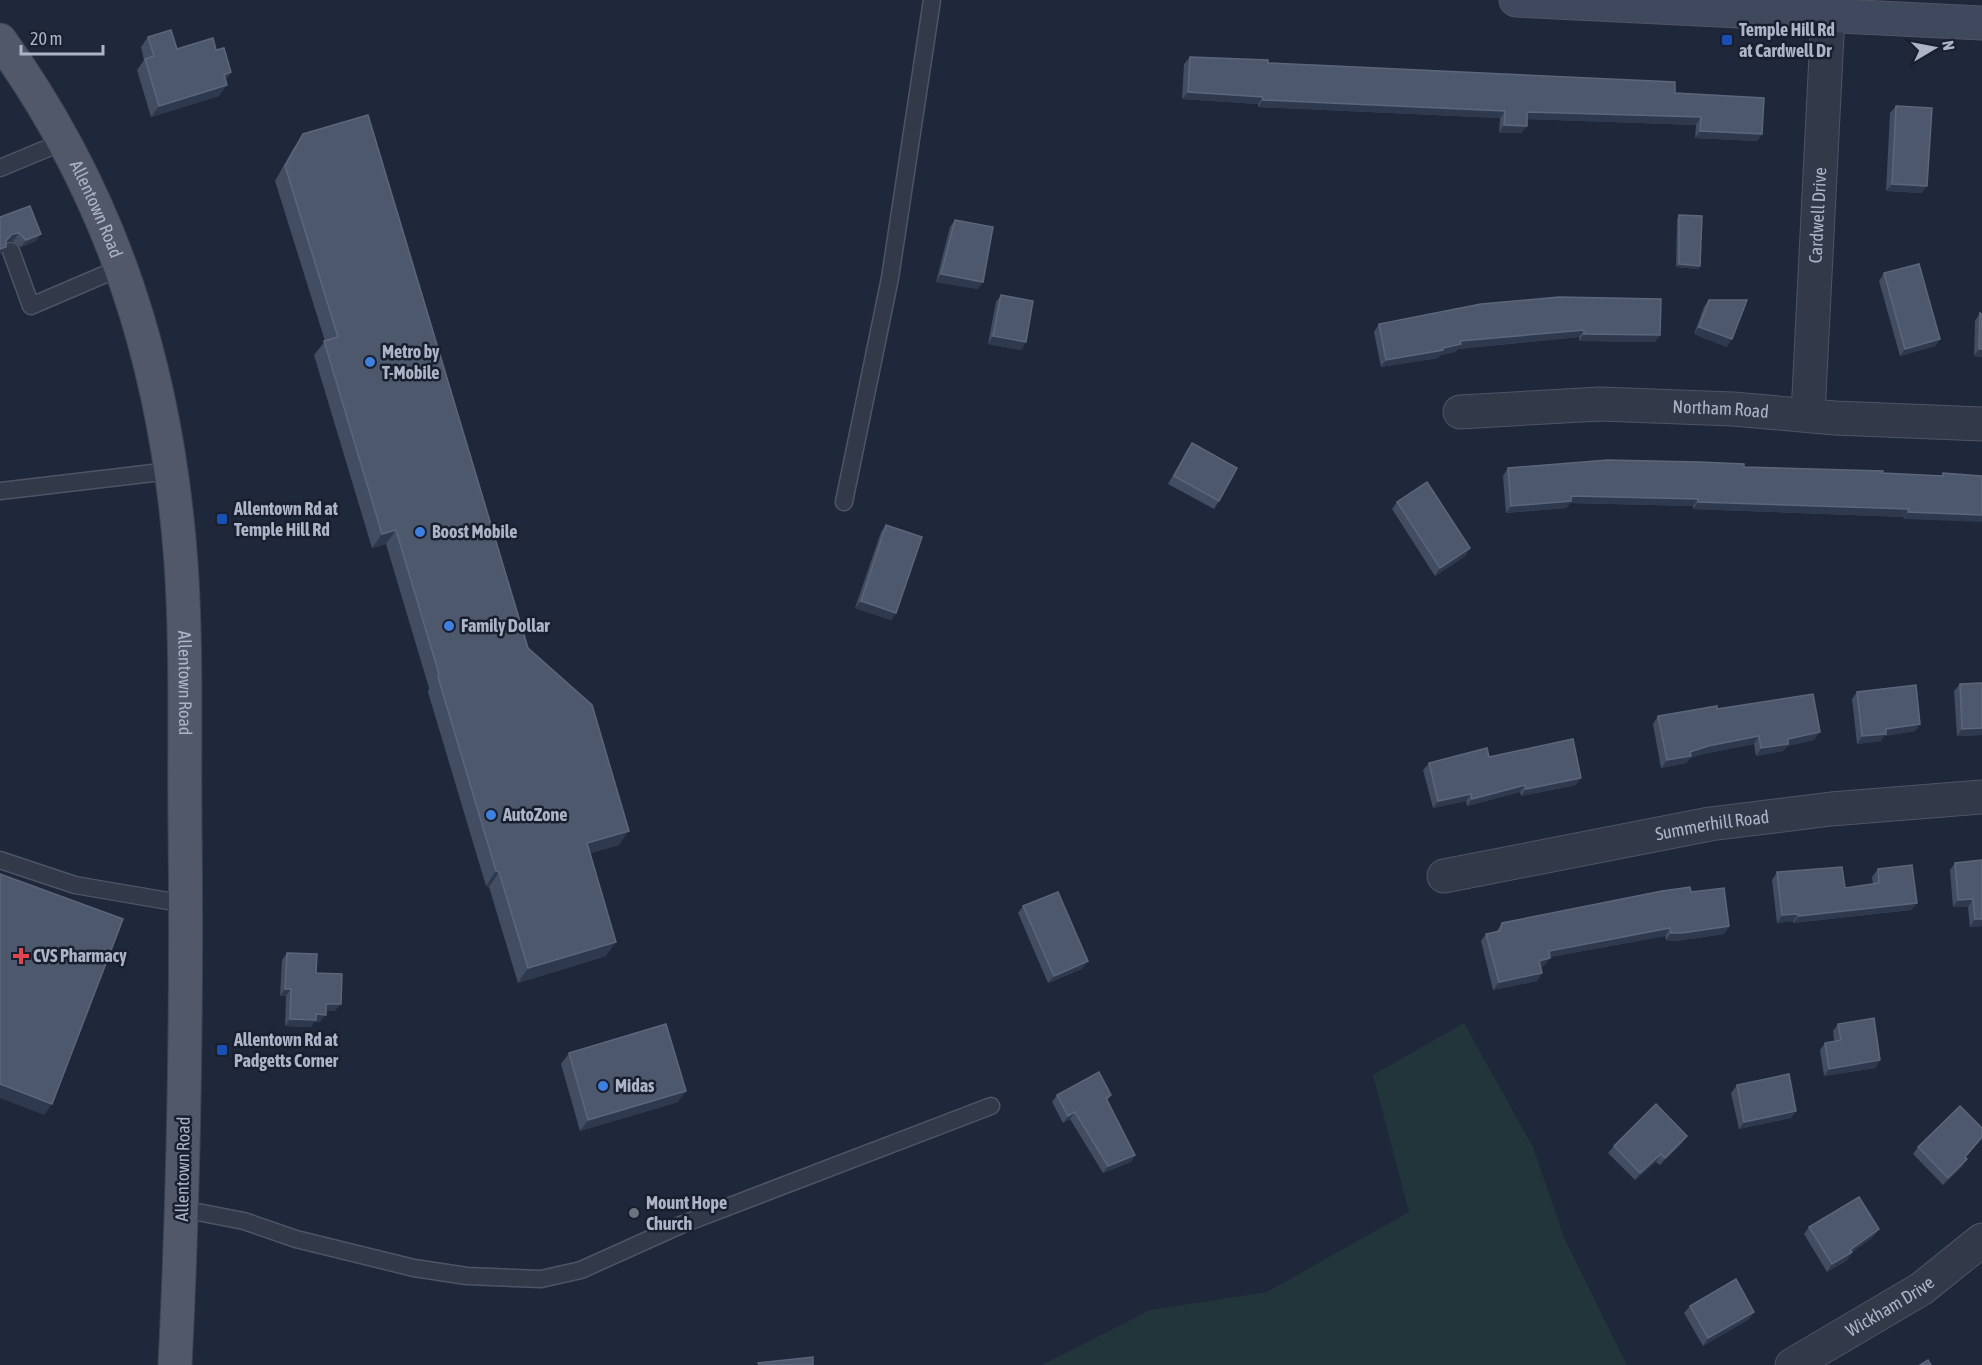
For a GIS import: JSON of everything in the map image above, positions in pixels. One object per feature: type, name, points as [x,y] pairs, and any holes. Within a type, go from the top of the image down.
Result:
[{"type":"main road","points":[[1516,0],[1982,23]]},
{"type":"main road","name":"Allentown Road","points":[[0,40],[31,83],[65,141],[108,229],[149,354],[170,471],[181,568],[186,904],[182,1209],[175,1365]]},
{"type":"street","name":"Cardwell Drive","points":[[1808,415],[1828,15]]},
{"type":"street","name":"Northam Road","points":[[1460,412],[1600,404],[1846,419],[1982,424]]},
{"type":"street","name":"Summerhill Road","points":[[1444,876],[1710,824],[1831,809],[1982,797]]},
{"type":"street","name":"Wickham Drive","points":[[1792,1365],[1921,1289],[1982,1240]]},
{"type":"lane","points":[[844,502],[890,278],[932,0]]},
{"type":"lane","points":[[0,168],[65,141]]},
{"type":"lane","points":[[10,251],[31,306],[122,267]]},
{"type":"lane","points":[[0,491],[170,471]]},
{"type":"lane","points":[[0,860],[75,885],[186,904]]},
{"type":"lane","points":[[182,1209],[244,1221],[296,1239],[414,1268],[467,1276],[541,1279],[581,1270],[683,1224],[991,1106]]},
{"type":"shaded area","points":[[1464,1023],[1533,1147],[1565,1240],[1627,1365],[1042,1365],[1150,1310],[1267,1292],[1409,1212],[1373,1075]]},
{"type":"building","points":[[171,30],[177,49],[213,38],[216,50],[224,48],[231,72],[224,75],[227,85],[159,106],[145,59],[154,56],[148,37]]},
{"type":"building","points":[[1190,57],[1268,60],[1268,63],[1675,82],[1675,93],[1764,98],[1762,134],[1700,131],[1701,117],[1527,112],[1527,126],[1504,125],[1505,111],[1263,100],[1263,97],[1188,92]]},
{"type":"building","points":[[1896,106],[1932,108],[1927,186],[1892,184]]},
{"type":"building","points":[[368,115],[528,648],[592,705],[629,831],[587,843],[616,942],[528,968],[499,872],[496,871],[396,530],[382,534],[324,341],[338,337],[285,166],[303,134]]},
{"type":"building","points":[[30,206],[41,234],[26,240],[19,233],[12,234],[6,241],[6,247],[0,249],[0,217]]},
{"type":"building","points":[[1679,215],[1702,216],[1700,266],[1679,264]]},
{"type":"building","points":[[955,220],[993,227],[983,282],[941,274]]},
{"type":"building","points":[[1919,264],[1940,339],[1905,349],[1884,273]]},
{"type":"building","points":[[1001,295],[1033,301],[1026,342],[993,336]]},
{"type":"building","points":[[1559,297],[1661,299],[1660,335],[1584,334],[1584,330],[1460,341],[1461,344],[1443,348],[1443,350],[1386,360],[1379,324],[1481,304]]},
{"type":"building","points":[[1709,300],[1747,300],[1732,339],[1699,327]]},
{"type":"building","points":[[1980,313],[1982,314],[1982,349],[1979,349]]},
{"type":"building","points":[[1192,443],[1237,468],[1219,501],[1174,476]]},
{"type":"building","points":[[1608,460],[1700,462],[1744,464],[1744,467],[1982,476],[1982,515],[1908,512],[1909,509],[1698,502],[1698,499],[1571,496],[1571,501],[1511,506],[1508,468]]},
{"type":"building","points":[[1427,482],[1470,548],[1440,568],[1397,502]]},
{"type":"building","points":[[886,525],[922,537],[896,613],[861,601]]},
{"type":"building","points":[[1982,683],[1982,728],[1962,729],[1960,684]]},
{"type":"building","points":[[1916,685],[1920,724],[1886,729],[1886,734],[1862,736],[1857,692]]},
{"type":"building","points":[[1813,694],[1820,732],[1788,739],[1788,744],[1761,748],[1759,736],[1708,746],[1690,752],[1691,756],[1667,760],[1658,716]]},
{"type":"building","points":[[1573,739],[1581,778],[1526,789],[1525,785],[1472,799],[1471,794],[1438,801],[1429,763],[1487,748],[1489,757]]},
{"type":"building","points":[[1982,860],[1982,919],[1975,919],[1973,899],[1958,900],[1955,863]]},
{"type":"building","points":[[1912,865],[1917,903],[1799,916],[1798,914],[1782,915],[1777,872],[1842,867],[1845,888],[1879,883],[1878,869]]},
{"type":"building","points":[[0,874],[123,919],[52,1104],[0,1084]]},
{"type":"building","points":[[1690,887],[1691,892],[1724,888],[1729,926],[1682,933],[1671,933],[1670,928],[1549,951],[1550,958],[1539,961],[1542,973],[1499,982],[1486,934],[1500,931],[1502,923]]},
{"type":"building","points":[[1058,892],[1088,961],[1054,976],[1023,906]]},
{"type":"building","points":[[287,953],[317,954],[316,973],[342,974],[341,1004],[326,1004],[326,1015],[316,1014],[316,1020],[290,1019],[291,989],[285,989]]},
{"type":"building","points":[[1874,1018],[1880,1060],[1829,1069],[1825,1043],[1841,1040],[1838,1024]]},
{"type":"building","points":[[666,1024],[686,1091],[588,1120],[569,1053]]},
{"type":"building","points":[[1099,1072],[1111,1095],[1106,1098],[1135,1155],[1108,1166],[1075,1112],[1068,1116],[1057,1095]]},
{"type":"building","points":[[1789,1074],[1796,1111],[1744,1122],[1737,1085]]},
{"type":"building","points":[[1656,1104],[1687,1136],[1665,1158],[1661,1154],[1640,1173],[1614,1146]]},
{"type":"building","points":[[1960,1106],[1982,1128],[1982,1137],[1965,1157],[1967,1159],[1948,1178],[1918,1147]]},
{"type":"building","points":[[1859,1197],[1879,1229],[1850,1250],[1852,1252],[1832,1264],[1809,1227]]},
{"type":"building","points":[[1736,1279],[1754,1312],[1708,1338],[1690,1306]]},
{"type":"building","points":[[813,1357],[813,1365],[759,1365],[758,1363]]},
{"type":"building","points":[[1928,1360],[1931,1365],[1920,1365]]},
{"type":"place","name":"Temple Hill Rd at Cardwell Dr","points":[[1727,40]]},
{"type":"place","name":"Metro by T-Mobile","points":[[370,362]]},
{"type":"place","name":"Allentown Rd at Temple Hill Rd","points":[[222,519]]},
{"type":"place","name":"Boost Mobile","points":[[420,532]]},
{"type":"place","name":"Family Dollar","points":[[449,626]]},
{"type":"place","name":"AutoZone","points":[[491,815]]},
{"type":"place","name":"CVS Pharmacy","points":[[21,956]]},
{"type":"place","name":"Allentown Rd at Padgetts Corner","points":[[222,1050]]},
{"type":"place","name":"Midas","points":[[603,1086]]},
{"type":"place","name":"Mount Hope Church","points":[[634,1213]]}]
